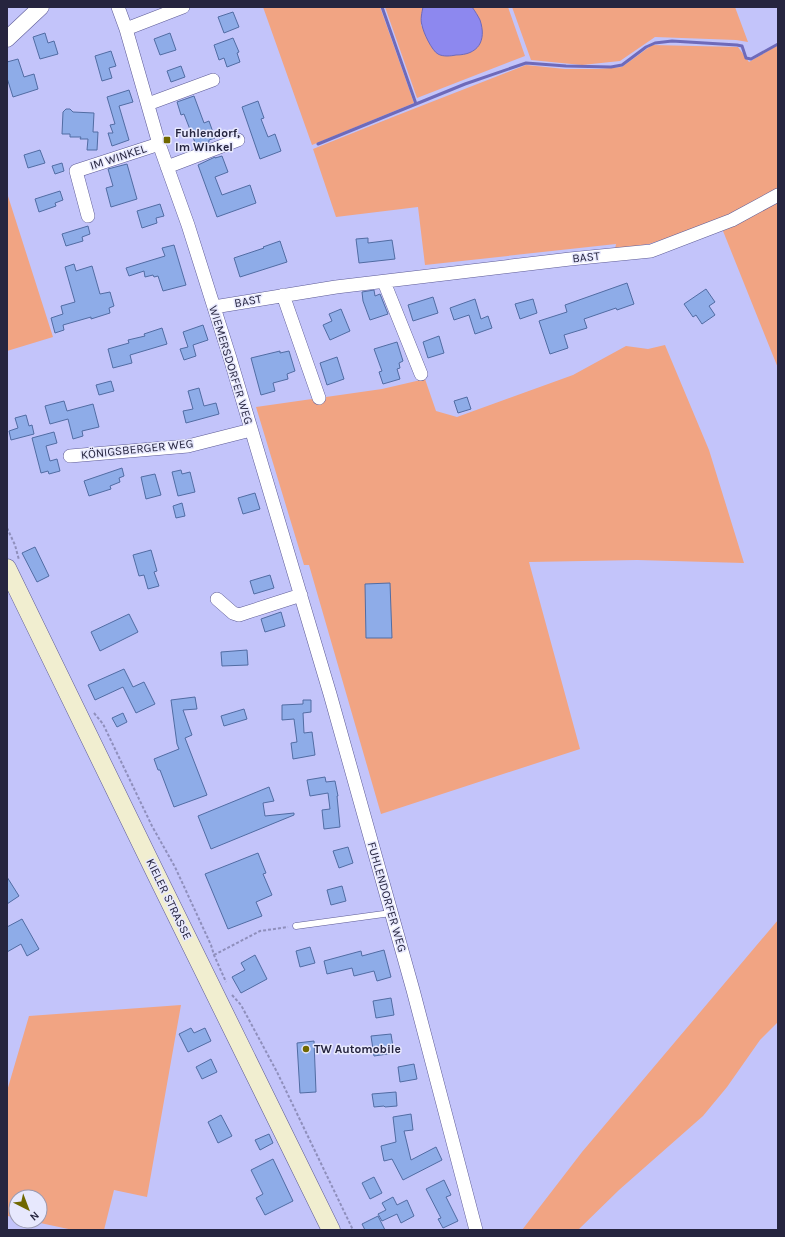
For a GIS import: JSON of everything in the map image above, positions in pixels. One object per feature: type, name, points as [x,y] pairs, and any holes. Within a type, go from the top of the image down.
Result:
[{"type":"main road","name":"KIELER STRASSE","points":[[14,566],[153,868],[332,1230]]},
{"type":"street","points":[[7,39],[41,7]]},
{"type":"street","name":"WIEMERSDORFER WEG","points":[[118,7],[126,29],[159,144],[188,225],[214,307],[292,565]]},
{"type":"street","points":[[126,29],[183,7]]},
{"type":"street","points":[[148,104],[213,80]]},
{"type":"street","points":[[167,167],[238,140]]},
{"type":"street","name":"IM WINKEL","points":[[88,216],[76,171],[159,144]]},
{"type":"street","name":"BAST","points":[[214,307],[336,287],[651,251],[732,220],[778,195]]},
{"type":"street","points":[[384,282],[421,374]]},
{"type":"street","points":[[283,295],[319,398]]},
{"type":"street","name":"KÖNIGSBERGER WEG","points":[[70,456],[188,446],[251,430]]},
{"type":"street","name":"FUHLENDORFER WEG","points":[[292,565],[330,694],[413,990],[476,1230]]},
{"type":"street","points":[[217,599],[233,613],[239,615],[301,595]]},
{"type":"lane","points":[[296,926],[391,913]]},
{"type":"path","points":[[7,528],[15,545],[14,566]]},
{"type":"path","points":[[91,706],[94,714],[103,724],[152,826],[174,867],[211,945],[229,988]]},
{"type":"path","points":[[214,955],[260,931],[296,926]]},
{"type":"path","points":[[232,994],[241,1006],[277,1072],[353,1230]]},
{"type":"shaded area","points":[[263,7],[380,7],[414,103],[312,145]]},
{"type":"shaded area","points":[[385,7],[423,7],[421,25],[439,55],[461,55],[479,19],[472,7],[508,7],[525,56],[417,98]]},
{"type":"shaded area","points":[[423,7],[472,7],[480,20],[482,28],[479,45],[470,52],[464,54],[442,56],[438,54],[426,36],[421,23]]},
{"type":"shaded area","points":[[512,7],[735,7],[748,42],[736,40],[655,37],[620,61],[582,65],[531,60]]},
{"type":"shaded area","points":[[652,45],[738,47],[749,62],[778,45],[778,192],[729,217],[649,244],[615,249],[616,244],[425,265],[418,207],[336,217],[313,149],[526,65],[565,69],[622,67]]},
{"type":"shaded area","points":[[7,193],[53,337],[7,351]]},
{"type":"shaded area","points":[[778,201],[778,368],[723,231]]},
{"type":"shaded area","points":[[665,345],[709,450],[744,563],[637,560],[529,562],[580,749],[381,814],[309,565],[304,565],[256,407],[382,389],[425,379],[436,411],[457,417],[573,375],[626,346],[648,349]]},
{"type":"shaded area","points":[[778,920],[778,1022],[760,1040],[727,1087],[703,1116],[619,1190],[578,1230],[522,1230],[582,1152]]},
{"type":"shaded area","points":[[181,1005],[147,1197],[114,1190],[104,1230],[73,1230],[48,1225],[48,1189],[8,1189],[7,1221],[7,1091],[29,1016]]},
{"type":"building","points":[[233,12],[239,27],[224,33],[218,17]]},
{"type":"building","points":[[45,33],[48,43],[54,41],[58,54],[40,59],[33,37]]},
{"type":"building","points":[[170,33],[176,50],[160,55],[154,39]]},
{"type":"building","points":[[233,38],[239,52],[237,53],[240,62],[227,67],[224,58],[219,60],[214,45]]},
{"type":"building","points":[[111,51],[116,66],[109,68],[112,78],[102,81],[95,56]]},
{"type":"building","points":[[18,59],[24,77],[34,74],[38,89],[13,97],[7,78],[7,62]]},
{"type":"building","points":[[181,66],[185,77],[171,82],[167,71]]},
{"type":"building","points":[[129,90],[133,102],[119,106],[129,140],[112,146],[108,133],[113,133],[110,125],[115,124],[107,97]]},
{"type":"building","points":[[194,96],[204,123],[209,121],[215,138],[197,147],[184,114],[181,115],[177,102]]},
{"type":"building","points":[[258,101],[264,118],[261,119],[268,137],[275,134],[281,151],[260,159],[242,107]]},
{"type":"building","points":[[66,109],[70,109],[73,112],[94,113],[93,132],[98,132],[97,150],[87,150],[88,139],[80,139],[81,137],[70,137],[70,134],[62,134],[63,112]]},
{"type":"building","points":[[40,150],[45,163],[28,168],[24,155]]},
{"type":"building","points":[[222,156],[228,172],[215,177],[222,195],[250,185],[256,203],[217,217],[198,165],[215,157]]},
{"type":"building","points":[[62,163],[64,171],[55,174],[52,166]]},
{"type":"building","points":[[127,164],[137,199],[111,207],[106,188],[113,186],[108,169]]},
{"type":"building","points":[[60,191],[63,200],[55,203],[56,206],[39,212],[35,199]]},
{"type":"building","points":[[160,204],[164,216],[156,218],[157,223],[142,228],[137,211]]},
{"type":"building","points":[[88,226],[90,234],[82,237],[83,241],[66,246],[62,234]]},
{"type":"building","points":[[368,238],[368,243],[392,240],[395,259],[359,263],[356,239]]},
{"type":"building","points":[[280,241],[287,262],[240,277],[234,258]]},
{"type":"building","points":[[174,245],[186,285],[163,291],[158,276],[154,277],[153,275],[145,277],[144,271],[129,276],[126,268],[165,256],[162,248]]},
{"type":"building","points":[[74,264],[76,271],[92,266],[100,294],[110,292],[114,306],[109,308],[110,313],[63,325],[64,330],[55,333],[51,318],[63,314],[61,306],[75,302],[65,267]]},
{"type":"building","points":[[627,283],[634,304],[617,310],[616,308],[584,319],[587,328],[564,335],[568,348],[550,354],[539,321],[567,312],[565,305]]},
{"type":"building","points":[[706,289],[715,302],[709,306],[715,315],[702,324],[696,315],[693,317],[684,304]]},
{"type":"building","points":[[374,290],[375,296],[380,294],[388,314],[370,320],[363,301],[362,292]]},
{"type":"building","points":[[433,297],[438,313],[413,321],[408,305]]},
{"type":"building","points":[[475,299],[481,319],[488,316],[492,328],[475,334],[469,315],[454,320],[450,308]]},
{"type":"building","points":[[533,299],[537,313],[520,319],[515,304]]},
{"type":"building","points":[[341,309],[350,331],[330,340],[323,325],[332,321],[329,314]]},
{"type":"building","points":[[203,325],[208,340],[193,345],[196,356],[184,360],[180,349],[188,347],[183,332]]},
{"type":"building","points":[[162,328],[167,344],[130,355],[132,363],[113,368],[108,349],[129,343],[128,340],[145,336],[144,334]]},
{"type":"building","points":[[439,336],[444,353],[428,358],[423,342]]},
{"type":"building","points":[[397,342],[403,361],[399,363],[400,368],[397,369],[400,379],[383,384],[379,372],[382,371],[374,349]]},
{"type":"building","points":[[280,351],[280,353],[289,351],[295,371],[287,374],[288,379],[273,383],[275,391],[261,395],[251,358]]},
{"type":"building","points":[[337,357],[344,379],[327,385],[320,363]]},
{"type":"building","points":[[111,381],[114,391],[99,395],[96,385]]},
{"type":"building","points":[[199,388],[204,406],[216,403],[219,414],[186,423],[183,411],[193,409],[188,391]]},
{"type":"building","points":[[467,397],[471,409],[458,413],[454,401]]},
{"type":"building","points":[[64,401],[67,411],[93,404],[99,427],[82,431],[83,436],[73,439],[68,419],[50,424],[45,406]]},
{"type":"building","points":[[26,415],[29,426],[32,425],[34,434],[11,440],[9,431],[18,428],[15,418]]},
{"type":"building","points":[[54,432],[57,443],[46,446],[50,461],[57,459],[60,471],[49,474],[48,471],[41,473],[32,438]]},
{"type":"building","points":[[122,468],[124,476],[119,478],[120,482],[110,486],[111,489],[89,496],[84,481]]},
{"type":"building","points":[[181,470],[182,474],[190,472],[195,492],[178,496],[172,472]]},
{"type":"building","points":[[155,474],[161,495],[146,499],[141,477]]},
{"type":"building","points":[[255,493],[260,509],[243,514],[238,498]]},
{"type":"building","points":[[182,503],[185,516],[176,518],[173,506]]},
{"type":"building","points":[[35,547],[49,576],[37,582],[22,553]]},
{"type":"building","points":[[151,550],[157,571],[154,572],[159,586],[148,589],[144,575],[139,576],[133,555]]},
{"type":"building","points":[[270,575],[274,588],[254,594],[250,581]]},
{"type":"building","points":[[390,583],[392,638],[366,638],[365,584]]},
{"type":"building","points":[[281,612],[285,626],[265,632],[261,619]]},
{"type":"building","points":[[129,614],[138,632],[100,651],[91,632]]},
{"type":"building","points":[[247,650],[248,665],[222,666],[221,652]]},
{"type":"building","points":[[124,669],[133,687],[144,682],[155,704],[136,713],[123,687],[95,700],[88,685]]},
{"type":"building","points":[[195,697],[197,709],[183,710],[192,735],[185,738],[207,795],[174,807],[160,770],[158,770],[154,759],[179,749],[171,700]]},
{"type":"building","points":[[303,700],[311,700],[311,712],[303,713],[304,733],[312,732],[315,755],[293,759],[291,743],[297,742],[294,719],[282,720],[282,705],[303,704]]},
{"type":"building","points":[[244,709],[247,719],[224,726],[221,716]]},
{"type":"building","points":[[123,713],[127,722],[117,727],[112,718]]},
{"type":"building","points":[[325,777],[326,782],[335,781],[338,796],[340,827],[324,829],[322,810],[330,809],[328,793],[310,796],[307,780]]},
{"type":"building","points":[[269,787],[274,801],[263,803],[265,816],[294,813],[294,815],[211,849],[198,816]]},
{"type":"building","points":[[348,847],[353,863],[339,868],[333,851]]},
{"type":"building","points":[[258,853],[266,873],[263,874],[272,895],[256,902],[262,916],[228,929],[205,874]]},
{"type":"building","points":[[7,877],[19,896],[7,904]]},
{"type":"building","points":[[342,886],[346,901],[331,905],[327,890]]},
{"type":"building","points":[[22,919],[39,949],[27,956],[21,944],[7,952],[7,927]]},
{"type":"building","points":[[310,947],[315,963],[300,967],[296,951]]},
{"type":"building","points":[[384,950],[391,977],[377,981],[374,971],[354,976],[352,968],[327,974],[324,961],[361,951],[362,956]]},
{"type":"building","points":[[255,955],[267,979],[241,993],[232,977],[245,970],[241,963]]},
{"type":"building","points":[[391,998],[394,1015],[376,1018],[373,1001]]},
{"type":"building","points":[[191,1028],[194,1033],[205,1028],[211,1041],[188,1052],[179,1034]]},
{"type":"building","points":[[391,1034],[394,1053],[374,1056],[371,1036]]},
{"type":"building","points":[[314,1041],[316,1092],[300,1093],[297,1043]]},
{"type":"building","points":[[211,1059],[217,1072],[202,1079],[196,1067]]},
{"type":"building","points":[[414,1064],[417,1079],[400,1082],[398,1067]]},
{"type":"building","points":[[396,1092],[397,1106],[374,1107],[372,1094]]},
{"type":"building","points":[[411,1114],[413,1130],[404,1131],[411,1160],[436,1147],[442,1160],[403,1180],[392,1159],[384,1161],[381,1146],[396,1142],[393,1117]]},
{"type":"building","points":[[221,1115],[232,1136],[218,1143],[208,1122]]},
{"type":"building","points":[[269,1134],[273,1143],[260,1150],[255,1140]]},
{"type":"building","points":[[273,1159],[293,1201],[265,1215],[256,1198],[263,1194],[251,1170]]},
{"type":"building","points":[[374,1177],[382,1193],[370,1199],[362,1183]]},
{"type":"building","points":[[444,1180],[451,1195],[446,1197],[458,1221],[443,1228],[438,1219],[441,1218],[426,1189]]},
{"type":"building","points":[[393,1197],[397,1205],[407,1200],[414,1216],[401,1223],[397,1214],[382,1221],[378,1214],[386,1210],[382,1203]]},
{"type":"building","points":[[378,1216],[385,1230],[365,1230],[362,1224]]},
{"type":"waterway","points":[[382,7],[416,104]]},
{"type":"waterway","points":[[318,144],[465,84],[526,63],[611,67],[622,65],[646,47],[655,43],[672,41],[742,46],[746,58],[751,59],[778,44]]},
{"type":"place","name":"Fuhlendorf, Im Winkel","points":[[167,140]]},
{"type":"place","name":"TW Automobile","points":[[306,1049]]}]
